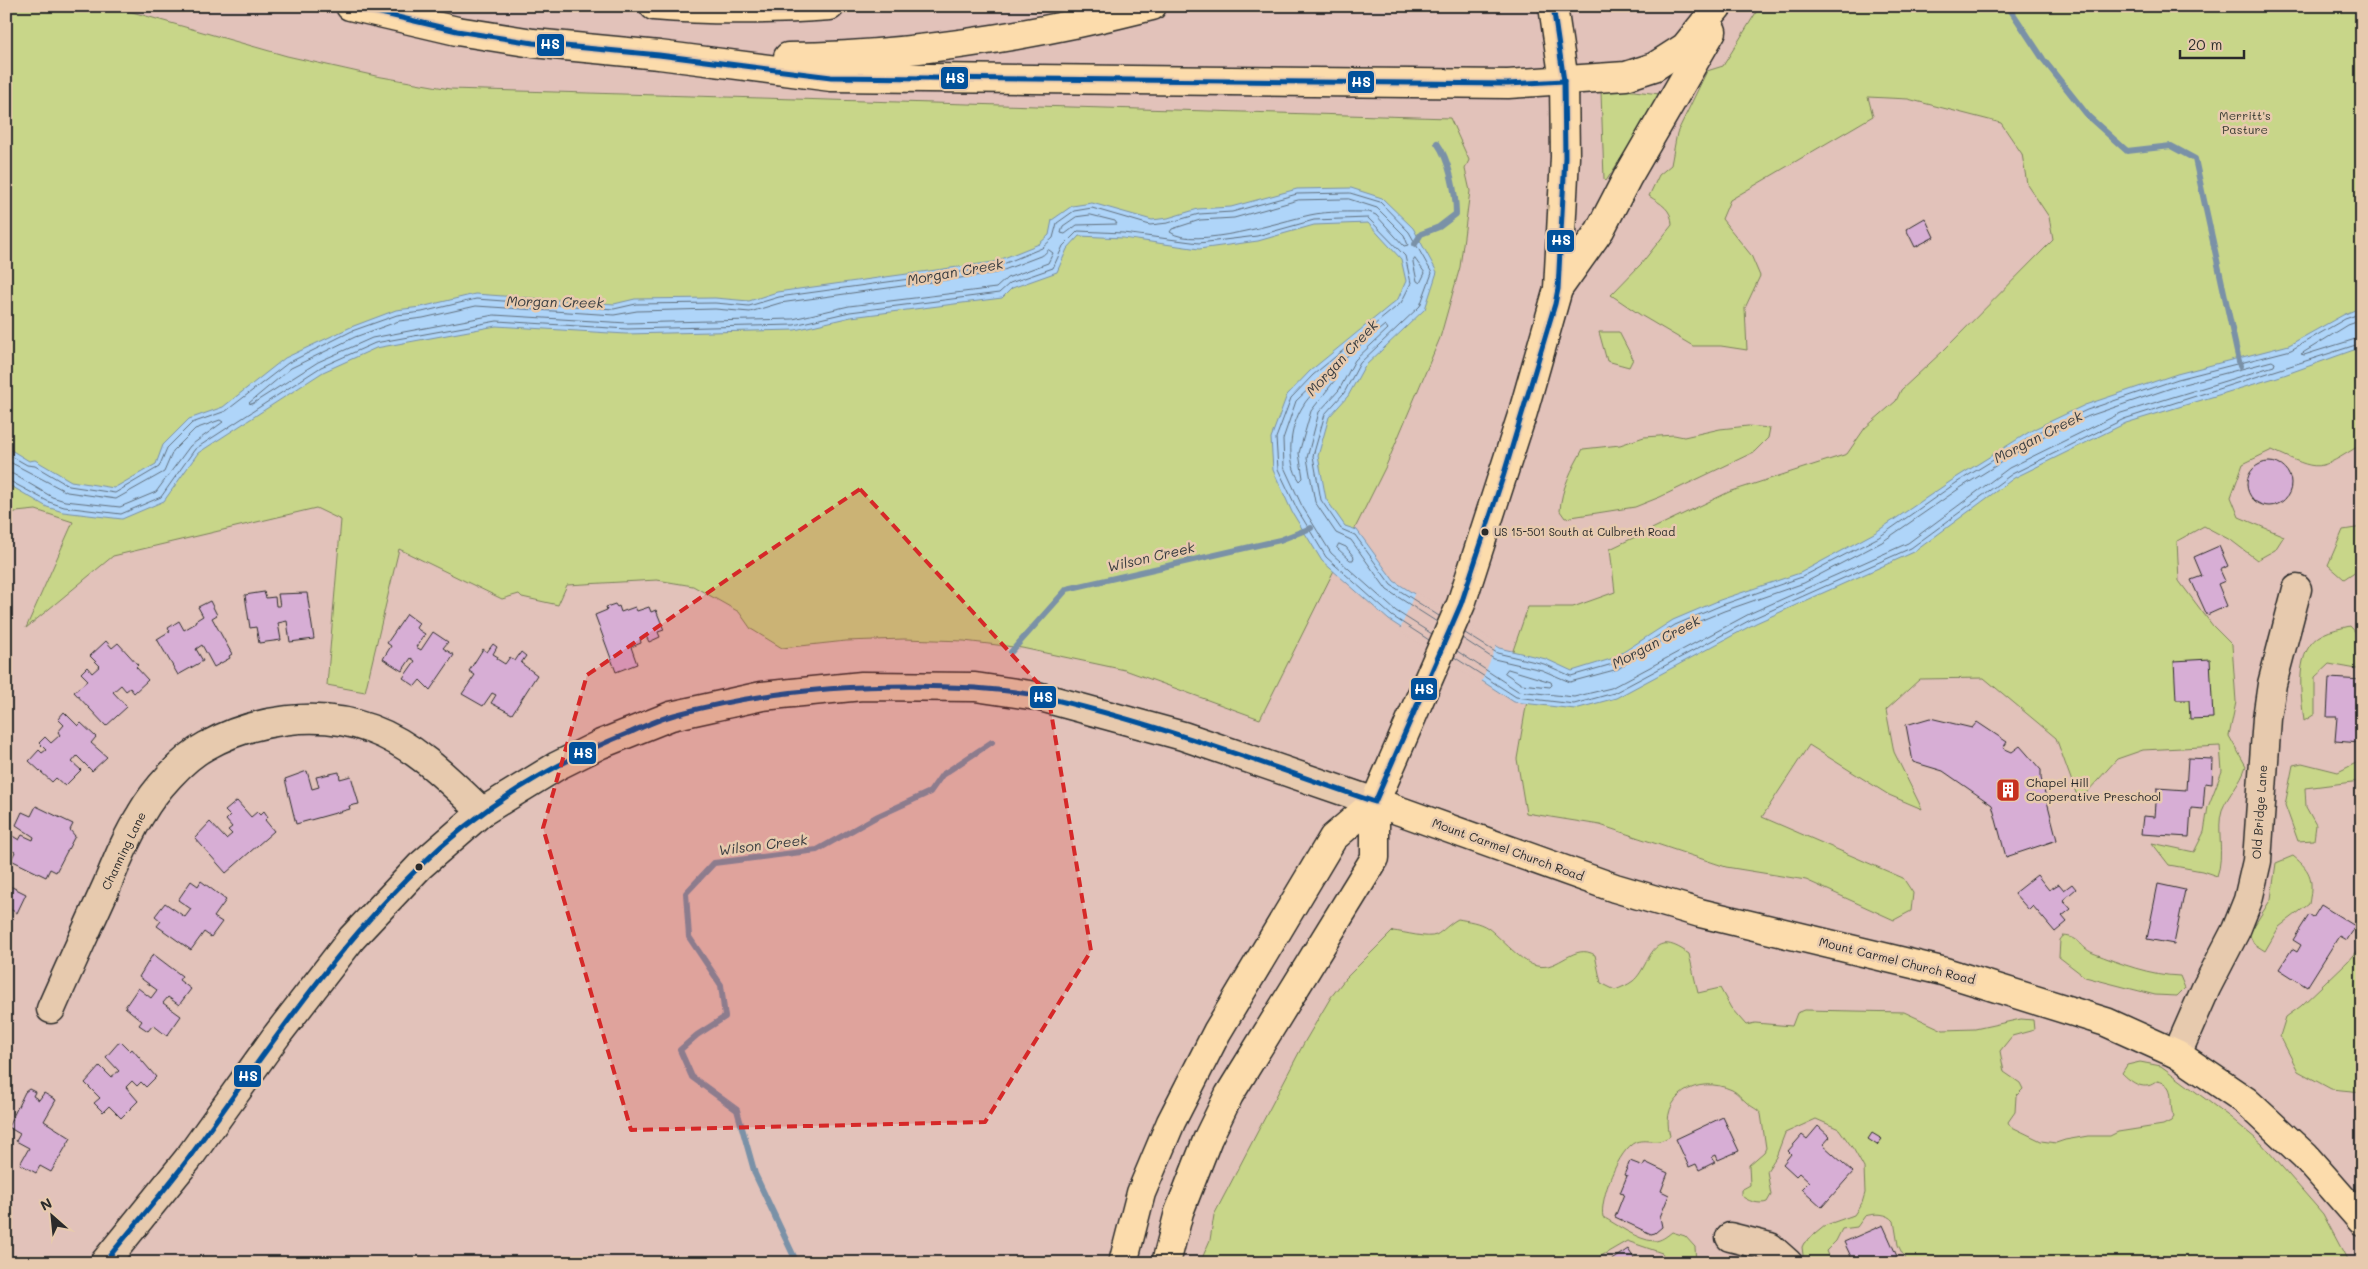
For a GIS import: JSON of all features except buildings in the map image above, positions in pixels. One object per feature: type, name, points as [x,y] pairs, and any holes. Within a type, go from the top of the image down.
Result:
[{"type":"main road","points":[[350,6],[457,31],[534,43],[659,55],[831,77],[1508,84],[1626,76],[1654,67],[1684,47],[1719,6]]},
{"type":"main road","points":[[654,6],[684,9],[779,9],[830,6]]},
{"type":"main road","points":[[659,55],[731,58],[830,56],[938,47],[1020,34],[1152,6]]},
{"type":"main road","points":[[1166,1263],[1179,1212],[1208,1138],[1230,1095],[1375,858],[1375,802],[1455,620],[1524,412],[1558,289],[1565,156],[1564,81],[1553,6]]},
{"type":"main road","points":[[1558,289],[1600,230],[1627,178],[1713,30],[1719,6]]},
{"type":"main road","points":[[1123,1263],[1141,1193],[1171,1122],[1217,1032],[1333,838],[1375,802]]},
{"type":"main road","name":"Mount Carmel Church Road","points":[[1375,802],[1615,888],[1700,913],[1942,971],[2106,1022],[2177,1054],[2252,1108],[2305,1156],[2362,1221]]},
{"type":"street","name":"Old Bridge Lane","points":[[2177,1054],[2206,988],[2236,930],[2248,900],[2258,861],[2267,718],[2272,684],[2282,639],[2298,589]]},
{"type":"street","points":[[104,1263],[188,1159],[276,1035],[352,938],[420,866],[482,812],[557,766],[601,744],[671,716],[762,696],[862,686],[926,685],[975,687],[1060,702],[1183,736],[1375,802]]},
{"type":"street","name":"Channing Lane","points":[[51,1010],[141,813],[171,775],[205,746],[248,728],[297,719],[336,720],[371,729],[404,745],[443,774],[482,812]]},
{"type":"street","points":[[1730,1237],[1770,1247],[1788,1263]]},
{"type":"highlighted area","points":[[860,489],[1048,694],[1091,951],[985,1122],[631,1130],[543,828],[587,675]]},
{"type":"green space","points":[[6,6],[111,6],[287,56],[376,76],[450,89],[1450,118],[1469,160],[1465,169],[1470,191],[1460,267],[1440,338],[1386,466],[1260,719],[1125,670],[1022,648],[964,641],[904,639],[846,641],[782,648],[751,629],[739,612],[693,586],[657,580],[567,585],[558,605],[522,597],[519,594],[502,599],[399,549],[365,692],[327,685],[341,520],[316,508],[113,556],[26,628],[73,522],[36,510],[6,513]]},
{"type":"green space","name":"Merritt's Pasture","points":[[1760,6],[2362,6],[2362,444],[2335,460],[2318,466],[2300,462],[2272,450],[2243,464],[2231,497],[2239,517],[2284,536],[2275,550],[2257,560],[2232,541],[2204,526],[2177,541],[2179,581],[2213,626],[2232,645],[2236,702],[2229,736],[2246,766],[2220,817],[2220,859],[2217,876],[2202,871],[2169,865],[2152,843],[2194,852],[2204,832],[2208,807],[2222,771],[2220,746],[2143,750],[2117,759],[2079,801],[2056,738],[1984,678],[1920,679],[1886,710],[1894,752],[1922,809],[1889,795],[1809,745],[1762,817],[1903,878],[1913,893],[1911,911],[1894,920],[1806,880],[1726,867],[1600,825],[1526,813],[1517,759],[1528,695],[1499,691],[1528,607],[1573,607],[1615,592],[1610,549],[1729,492],[1847,454],[1865,428],[1896,401],[1901,390],[1943,351],[2053,240],[2049,217],[2027,184],[2022,154],[2001,123],[1908,99],[1868,97],[1873,116],[1730,200],[1722,219],[1751,255],[1760,276],[1745,308],[1747,350],[1721,346],[1693,346],[1611,295],[1641,264],[1672,225],[1672,219],[1668,211],[1662,204],[1649,196],[1659,175],[1671,165],[1677,133],[1707,71],[1723,66]]},
{"type":"green space","points":[[1607,88],[1660,94],[1660,99],[1606,181],[1604,179],[1601,92]]},
{"type":"green space","points":[[1599,332],[1619,332],[1633,359],[1629,367],[1607,361]]},
{"type":"green space","points":[[1748,426],[1770,428],[1768,438],[1754,452],[1660,497],[1635,507],[1565,518],[1560,511],[1565,487],[1583,449],[1620,445],[1644,437],[1674,435],[1684,437],[1720,429]]},
{"type":"green space","points":[[2362,527],[2362,567],[2344,579],[2328,565],[2343,530]]},
{"type":"green space","points":[[2350,626],[2362,639],[2362,670],[2329,664],[2315,677],[2315,714],[2304,721],[2301,698],[2301,673],[2307,650],[2313,641],[2323,634]]},
{"type":"green space","points":[[2362,760],[2360,781],[2305,788],[2306,807],[2316,825],[2314,840],[2298,841],[2285,805],[2293,765],[2302,763],[2338,772]]},
{"type":"green space","points":[[2293,856],[2300,862],[2310,877],[2309,904],[2279,927],[2265,951],[2254,944],[2249,934],[2271,899],[2276,863]]},
{"type":"green space","points":[[1458,919],[1485,926],[1525,960],[1537,966],[1552,965],[1580,952],[1595,955],[1601,983],[1615,990],[1633,981],[1653,951],[1659,946],[1666,944],[1676,946],[1689,954],[1698,993],[1720,988],[1731,1008],[1746,1025],[1755,1023],[1792,1026],[1797,1013],[1805,1010],[1904,1012],[1943,1030],[1975,1029],[2021,1019],[2033,1020],[2034,1030],[2012,1036],[2000,1051],[2004,1072],[2020,1083],[2023,1089],[2016,1096],[2015,1112],[2008,1122],[2010,1126],[2041,1141],[2056,1143],[2088,1136],[2110,1136],[2118,1132],[2163,1125],[2171,1121],[2174,1117],[2168,1086],[2157,1081],[2148,1086],[2139,1085],[2122,1073],[2127,1065],[2140,1062],[2161,1066],[2231,1118],[2262,1144],[2323,1214],[2349,1263],[1907,1263],[1898,1245],[1894,1221],[1885,1215],[1873,1214],[1865,1216],[1857,1227],[1842,1229],[1836,1241],[1826,1251],[1831,1263],[1804,1263],[1802,1247],[1804,1243],[1826,1225],[1854,1215],[1862,1203],[1865,1193],[1864,1168],[1839,1129],[1816,1119],[1785,1133],[1776,1157],[1767,1171],[1771,1195],[1767,1202],[1757,1203],[1746,1199],[1741,1195],[1741,1190],[1750,1185],[1749,1165],[1766,1148],[1761,1114],[1732,1090],[1706,1085],[1694,1087],[1684,1092],[1676,1100],[1670,1110],[1668,1122],[1670,1136],[1661,1141],[1636,1142],[1623,1154],[1607,1187],[1603,1209],[1603,1217],[1641,1238],[1657,1241],[1672,1232],[1685,1236],[1695,1247],[1696,1263],[1667,1263],[1662,1253],[1627,1241],[1589,1263],[1200,1263],[1210,1240],[1214,1215],[1304,1043],[1331,997],[1345,979],[1393,931],[1432,936],[1438,934]]},
{"type":"green space","points":[[2063,936],[2077,940],[2088,951],[2125,965],[2158,974],[2180,976],[2185,988],[2177,996],[2155,995],[2085,977],[2059,957],[2060,940]]},
{"type":"green space","points":[[2362,944],[2362,1092],[2331,1089],[2298,1071],[2280,1036],[2286,1017],[2301,1006],[2348,961]]},
{"type":"water","name":"Morgan Creek","points":[[1351,188],[1382,198],[1413,228],[1437,272],[1425,309],[1364,367],[1348,396],[1329,417],[1318,456],[1326,499],[1345,526],[1357,530],[1394,581],[1499,648],[1546,659],[1572,671],[1614,658],[1673,620],[1720,600],[1800,573],[1876,532],[1954,479],[2034,429],[2085,405],[2177,374],[2289,345],[2343,315],[2362,307],[2362,347],[2284,375],[2126,423],[2014,478],[1914,552],[1756,623],[1616,698],[1575,709],[1514,702],[1389,620],[1322,561],[1292,512],[1273,470],[1271,438],[1287,395],[1310,371],[1398,299],[1406,281],[1401,259],[1368,223],[1314,225],[1258,241],[1199,249],[1123,238],[1079,236],[1067,249],[1057,272],[1012,288],[1002,298],[851,317],[795,330],[626,334],[496,326],[376,348],[323,372],[198,453],[164,501],[122,519],[63,512],[47,507],[6,483],[6,447],[29,461],[35,460],[71,481],[114,488],[156,464],[163,445],[189,419],[223,407],[285,358],[351,327],[396,310],[421,307],[475,294],[614,304],[635,299],[715,298],[749,301],[777,292],[994,262],[1039,244],[1049,235],[1052,220],[1072,206],[1092,203],[1152,220],[1168,218],[1198,209],[1231,207],[1297,189]]},
{"type":"pier","points":[[1415,592],[1497,644],[1481,683],[1400,630]]},
{"type":"waterway","points":[[2008,6],[2043,59],[2089,117],[2127,151],[2171,146],[2195,159],[2240,366]]},
{"type":"waterway","points":[[1415,244],[1421,234],[1439,227],[1456,214],[1451,177],[1445,158],[1437,143]]},
{"type":"waterway","name":"Wilson Creek","points":[[1011,652],[1067,589],[1280,540],[1311,528]]},
{"type":"waterway","name":"Wilson Creek","points":[[797,1263],[755,1174],[737,1110],[692,1077],[680,1050],[697,1035],[725,1017],[721,985],[689,937],[686,893],[714,863],[817,850],[876,817],[930,792],[942,775],[992,742]]},
{"type":"transit line","name":"HS","points":[[351,6],[457,31],[533,43],[659,55],[831,77],[1508,84],[1564,81]]},
{"type":"transit line","name":"HS","points":[[104,1263],[181,1169],[327,970],[356,934],[419,867],[466,825],[518,789],[573,758],[663,718],[732,702],[820,690],[909,686],[1007,691],[1039,696],[1124,718],[1375,802],[1461,604],[1503,477],[1555,304],[1558,289],[1565,157],[1564,81],[1553,6]]},
{"type":"place","name":"US 15-501 South at Culbreth Road","points":[[1485,532]]},
{"type":"place","name":"Chapel Hill Cooperative Preschool","points":[[2008,790]]}]
